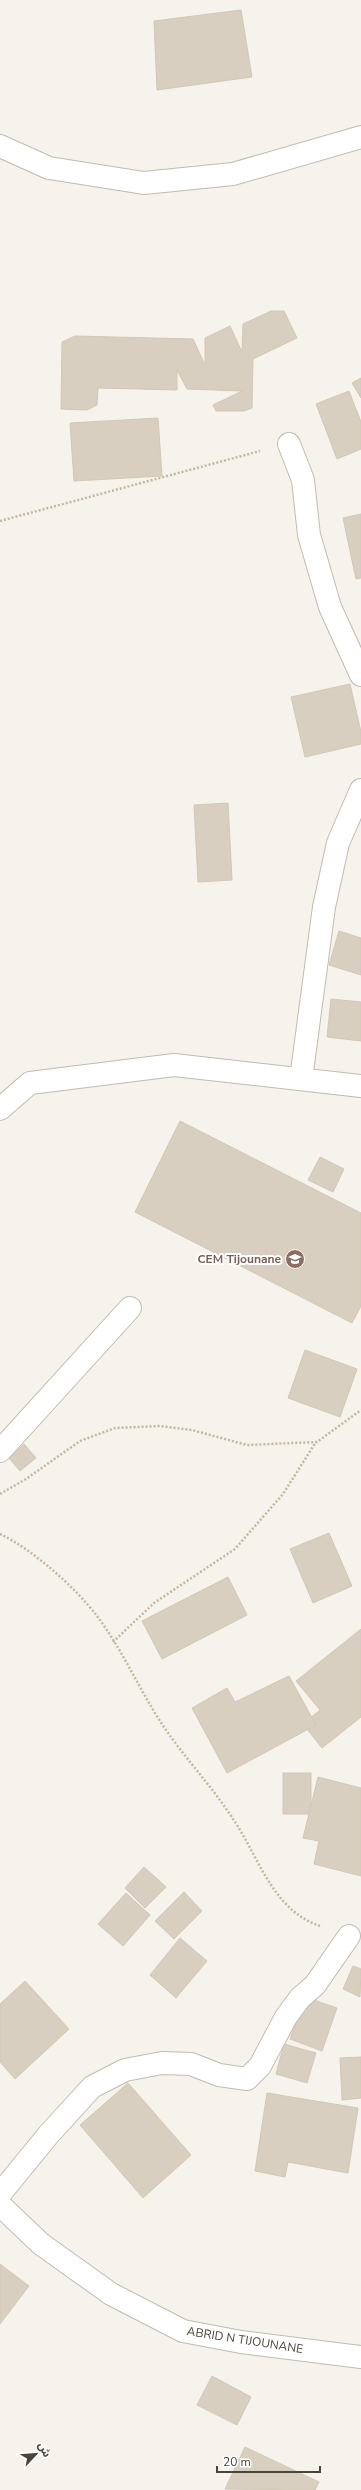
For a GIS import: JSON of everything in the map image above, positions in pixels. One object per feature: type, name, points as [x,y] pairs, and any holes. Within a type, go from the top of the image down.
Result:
[{"type":"street","points":[[0,146],[49,168],[144,183],[233,174],[361,137]]},
{"type":"street","points":[[289,444],[302,480],[309,535],[330,607],[361,675]]},
{"type":"street","points":[[301,1079],[329,885],[338,843],[361,790]]},
{"type":"street","points":[[0,1109],[30,1083],[174,1065],[361,1086]]},
{"type":"street","points":[[0,1451],[130,1308]]},
{"type":"street","points":[[0,2194],[49,2134],[92,2087],[125,2070],[162,2063],[191,2064],[219,2075],[246,2079],[260,2066],[286,2017],[300,1998],[315,1985],[349,1936]]},
{"type":"street","name":"ABRID N TIJOUNANE","points":[[0,2205],[41,2244],[111,2294],[183,2331],[241,2342],[361,2357]]},
{"type":"path","points":[[0,520],[289,444]]},
{"type":"path","points":[[113,1642],[154,1603],[235,1549],[283,1494],[317,1442],[361,1410]]},
{"type":"path","points":[[0,1494],[26,1479],[80,1441],[115,1428],[160,1426],[192,1430],[247,1445],[317,1442]]},
{"type":"path","points":[[0,1534],[53,1570],[96,1615],[171,1736],[210,1786],[236,1823],[279,1899],[304,1921],[349,1936]]},
{"type":"building","points":[[241,10],[252,77],[157,90],[154,21]]},
{"type":"building","points":[[271,311],[284,311],[297,338],[253,359],[252,408],[244,411],[216,411],[213,405],[242,391],[187,389],[177,370],[177,390],[98,388],[97,405],[87,410],[61,409],[62,342],[75,336],[193,339],[205,365],[205,338],[230,326],[242,352],[243,324]]},
{"type":"building","points":[[361,378],[361,398],[352,383]]},
{"type":"building","points":[[349,391],[361,422],[361,449],[337,459],[316,404]]},
{"type":"building","points":[[158,418],[162,476],[74,481],[70,423]]},
{"type":"building","points":[[361,514],[361,578],[356,579],[343,518]]},
{"type":"building","points":[[350,684],[361,732],[361,744],[305,757],[291,697]]},
{"type":"building","points":[[228,803],[232,880],[198,882],[194,805]]},
{"type":"building","points":[[339,931],[361,938],[361,975],[329,965]]},
{"type":"building","points":[[331,999],[361,1002],[361,1041],[327,1037]]},
{"type":"building","name":"CEM Tijounane","points":[[180,1121],[361,1213],[361,1306],[352,1323],[135,1212]]},
{"type":"building","points":[[320,1157],[344,1169],[333,1192],[308,1180]]},
{"type":"building","points":[[305,1350],[357,1369],[340,1417],[288,1398]]},
{"type":"building","points":[[24,1444],[36,1458],[20,1471],[9,1458]]},
{"type":"building","points":[[329,1533],[352,1586],[313,1603],[290,1549]]},
{"type":"building","points":[[228,1577],[247,1615],[162,1659],[142,1621]]},
{"type":"building","points":[[361,1629],[361,1717],[322,1748],[303,1724],[320,1710],[296,1681]]},
{"type":"building","points":[[289,1676],[316,1725],[227,1773],[192,1708],[227,1688],[235,1702]]},
{"type":"building","points":[[283,1773],[311,1773],[311,1814],[283,1814]]},
{"type":"building","points":[[318,1777],[361,1788],[361,1876],[314,1864],[319,1841],[303,1838]]},
{"type":"building","points":[[144,1867],[166,1887],[145,1908],[125,1888]]},
{"type":"building","points":[[184,1892],[202,1911],[174,1939],[155,1921]]},
{"type":"building","points":[[126,1893],[150,1915],[123,1946],[98,1924]]},
{"type":"building","points":[[180,1938],[207,1961],[176,1998],[150,1975]]},
{"type":"building","points":[[353,1966],[361,1969],[360,1997],[343,1989]]},
{"type":"building","points":[[25,1981],[69,2029],[15,2079],[0,2062],[0,2004]]},
{"type":"building","points":[[305,1997],[337,2008],[322,2051],[290,2039]]},
{"type":"building","points":[[284,2044],[316,2053],[307,2083],[276,2074]]},
{"type":"building","points":[[361,2057],[361,2098],[342,2100],[340,2058]]},
{"type":"building","points":[[128,2083],[191,2155],[143,2198],[80,2125]]},
{"type":"building","points":[[267,2093],[358,2108],[348,2173],[288,2162],[285,2177],[255,2171]]},
{"type":"building","points":[[0,2264],[29,2286],[0,2324]]},
{"type":"building","points":[[212,2376],[251,2397],[237,2425],[197,2405]]},
{"type":"building","points":[[245,2447],[319,2482],[315,2490],[225,2489]]},
{"type":"place","name":"CEM Tijounane","points":[[295,1259]]}]
